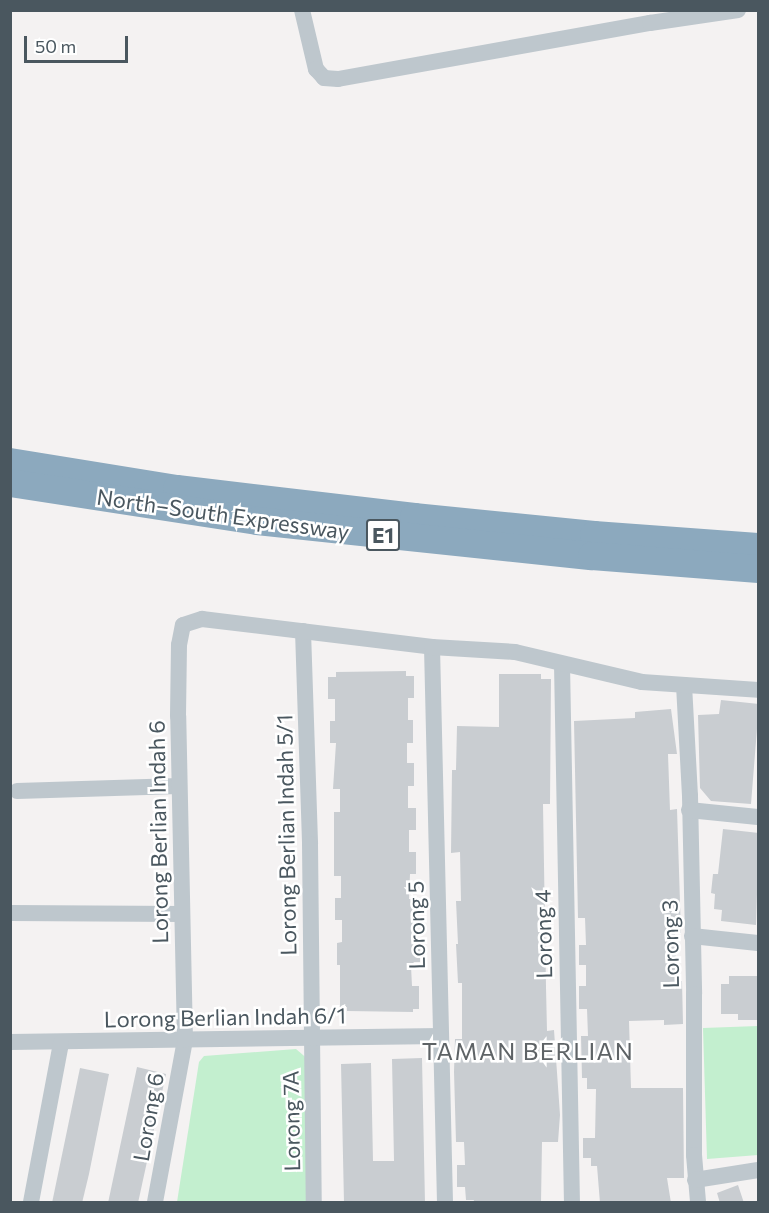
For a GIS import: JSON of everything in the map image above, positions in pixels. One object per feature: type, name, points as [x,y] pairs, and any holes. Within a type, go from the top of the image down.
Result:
[{"type":"highway","name":"North–South Expressway","points":[[10,462],[177,489],[414,517],[594,535],[759,547]]},
{"type":"highway","name":"North–South Expressway","points":[[10,483],[257,521],[592,556],[759,569]]},
{"type":"street","points":[[302,10],[316,69],[324,78],[338,79],[650,22],[738,10]]},
{"type":"street","name":"Lorong Berlian Indah 6","points":[[185,1040],[179,786],[179,645],[183,625],[202,619],[303,631]]},
{"type":"street","points":[[303,631],[432,647],[515,652],[642,682],[759,690]]},
{"type":"street","name":"Lorong Berlian Indah 5/1","points":[[303,631],[312,1038]]},
{"type":"street","name":"Lorong 5","points":[[432,647],[445,1203]]},
{"type":"street","name":"Lorong 4","points":[[562,664],[572,1203]]},
{"type":"street","name":"Lorong 3","points":[[684,685],[698,1203]]},
{"type":"street","points":[[17,791],[179,786]]},
{"type":"street","points":[[689,810],[759,817]]},
{"type":"street","points":[[10,914],[181,914]]},
{"type":"street","points":[[692,936],[759,943]]},
{"type":"street","name":"Lorong Berlian Indah 6/1","points":[[10,1042],[441,1036]]},
{"type":"street","name":"Lorong 7A","points":[[312,1038],[314,1203]]},
{"type":"street","name":"Lorong 6","points":[[155,1203],[185,1040]]},
{"type":"street","points":[[31,1203],[61,1042]]},
{"type":"street","points":[[696,1180],[759,1170]]},
{"type":"green space","points":[[758,1026],[758,1155],[707,1159],[703,1028]]},
{"type":"green space","points":[[296,1049],[310,1061],[312,1202],[177,1202],[199,1062],[204,1056]]},
{"type":"building","points":[[406,671],[406,676],[414,676],[414,698],[408,698],[408,720],[413,720],[413,743],[407,743],[407,763],[414,763],[414,786],[408,786],[408,808],[416,808],[416,830],[409,830],[409,852],[416,852],[416,874],[410,874],[409,899],[416,899],[417,940],[420,940],[420,962],[414,962],[411,966],[412,986],[419,986],[419,1009],[413,1009],[413,1012],[347,1011],[347,1007],[340,1007],[340,965],[337,965],[337,943],[342,942],[342,920],[335,920],[335,898],[341,898],[341,876],[334,876],[334,812],[340,812],[340,789],[333,789],[336,743],[330,743],[330,721],[335,721],[335,699],[328,699],[328,677],[336,677],[336,672]]},
{"type":"building","points":[[499,674],[541,674],[541,679],[551,679],[550,804],[543,804],[546,987],[547,1031],[554,1030],[560,1115],[558,1142],[542,1142],[541,1203],[473,1203],[474,1200],[466,1200],[465,1187],[457,1187],[457,1165],[465,1165],[464,1142],[456,1142],[455,1039],[462,1039],[462,983],[458,983],[456,944],[458,944],[456,901],[461,901],[460,852],[451,853],[452,770],[456,770],[457,726],[499,727]]},
{"type":"building","points":[[721,700],[759,704],[751,804],[711,801],[700,788],[698,715],[719,714]]},
{"type":"building","points":[[671,709],[677,754],[668,754],[670,810],[677,809],[681,933],[675,933],[676,981],[682,981],[683,1024],[664,1025],[664,1020],[629,1021],[631,1088],[683,1088],[684,1178],[667,1178],[671,1203],[600,1203],[597,1166],[591,1166],[591,1158],[583,1158],[583,1138],[595,1138],[596,1089],[587,1089],[587,1078],[582,1078],[581,1036],[588,1036],[587,1009],[579,1009],[579,986],[586,986],[586,965],[579,965],[579,945],[586,945],[585,918],[578,918],[574,721],[635,718],[635,712]]},
{"type":"building","points":[[723,829],[759,833],[756,925],[721,921],[722,910],[714,909],[715,894],[711,893],[713,874],[718,874]]},
{"type":"building","points":[[729,976],[757,976],[759,1020],[738,1020],[738,1014],[721,1014],[721,984],[729,984]]},
{"type":"building","points":[[422,1058],[425,1203],[344,1203],[341,1064],[371,1063],[373,1161],[394,1161],[392,1059]]},
{"type":"building","points":[[137,1067],[166,1074],[138,1203],[108,1203]]},
{"type":"building","points":[[80,1068],[109,1074],[89,1174],[82,1203],[52,1203]]},
{"type":"building","points":[[738,1185],[744,1203],[720,1203],[717,1193]]},
{"type":"district","name":"TAMAN BERLIAN","points":[[528,1051]]}]
